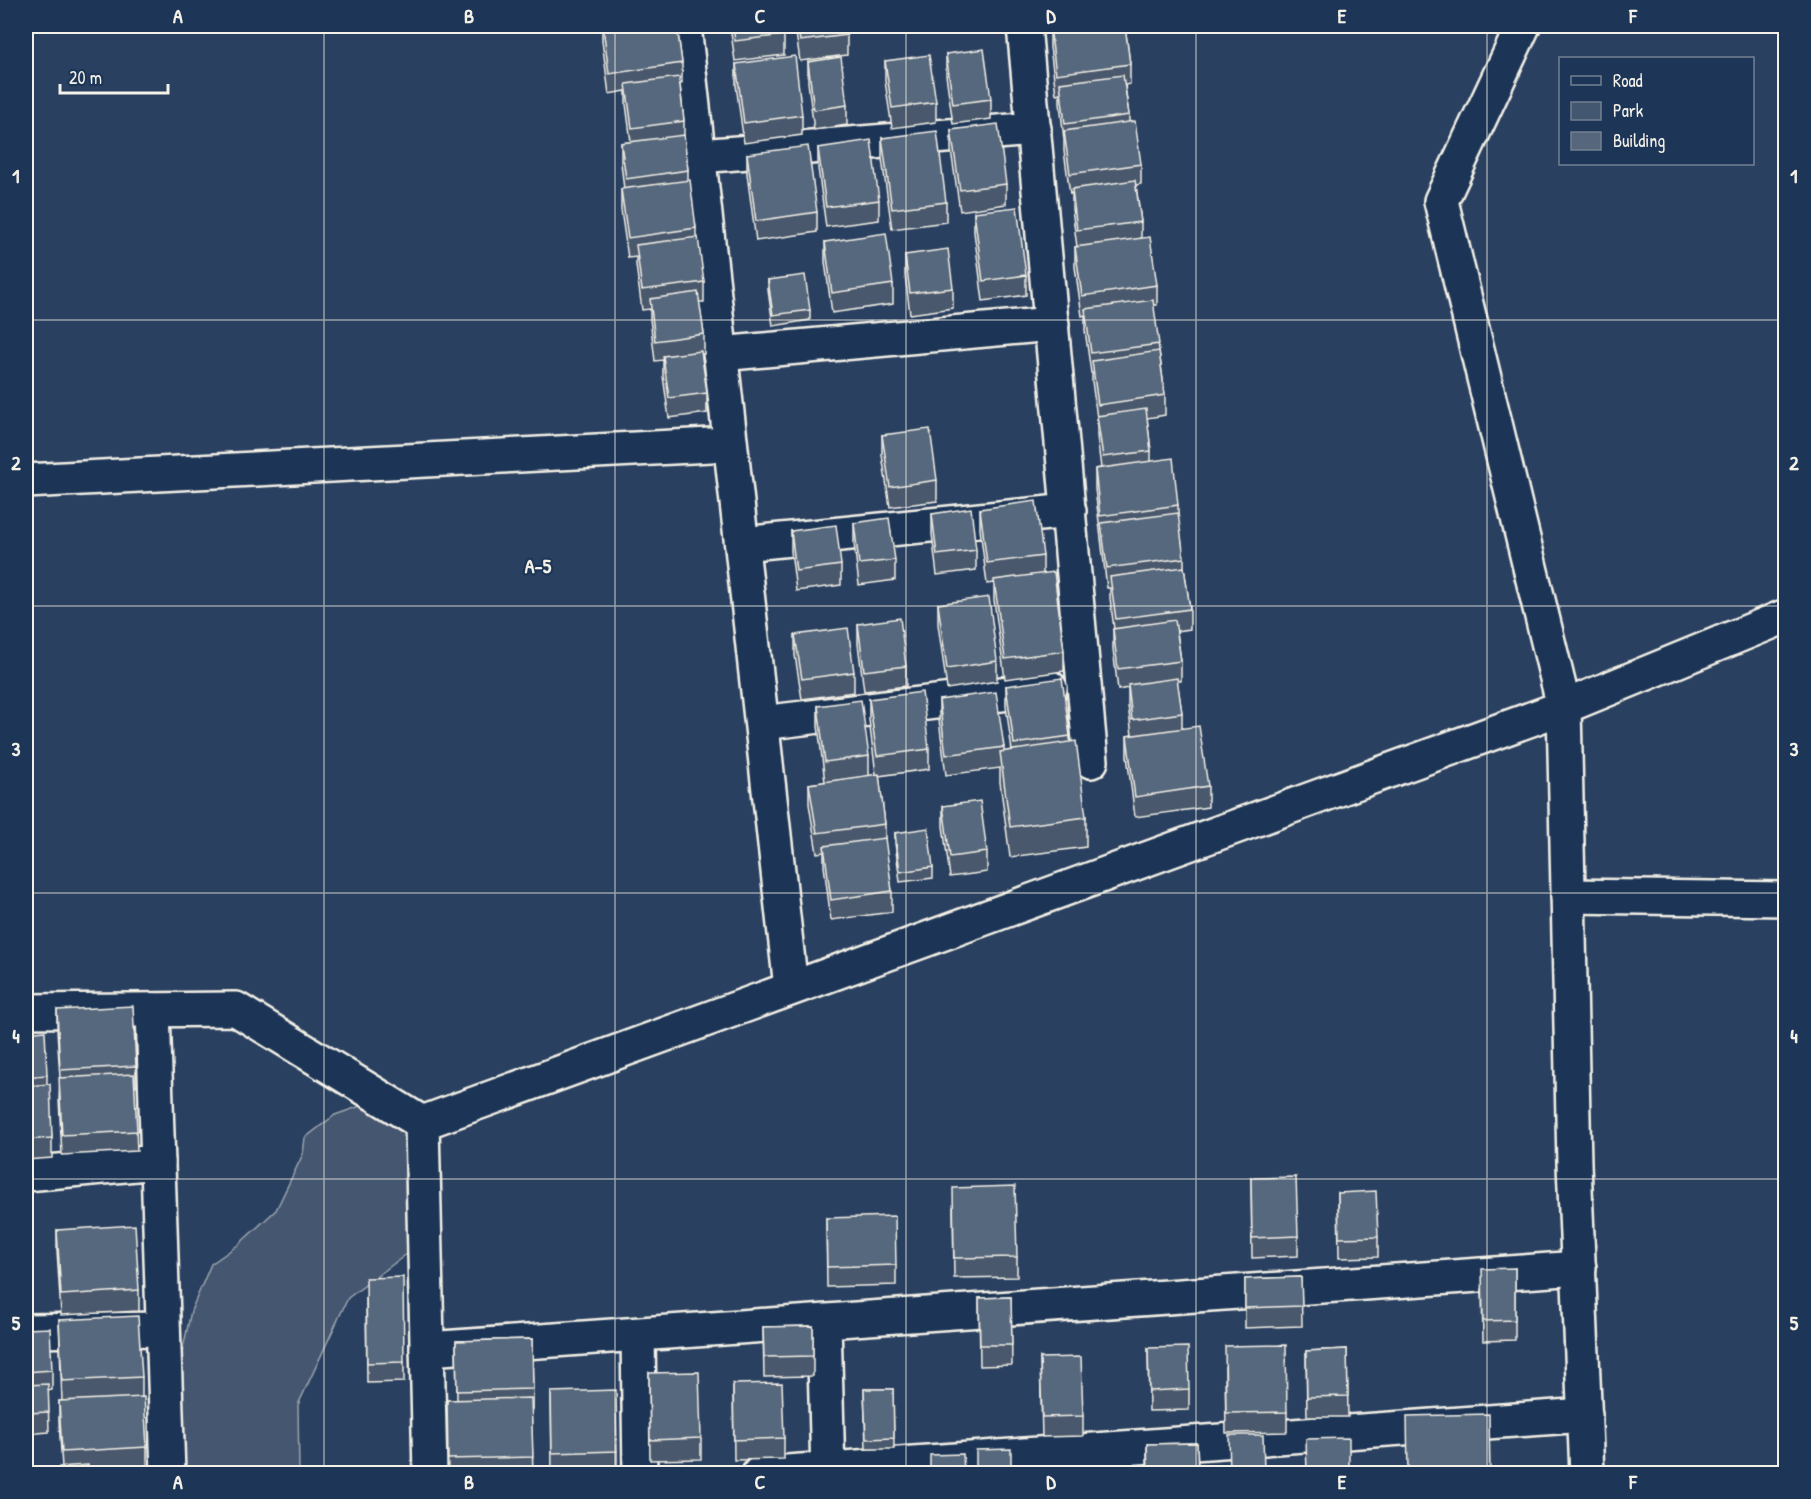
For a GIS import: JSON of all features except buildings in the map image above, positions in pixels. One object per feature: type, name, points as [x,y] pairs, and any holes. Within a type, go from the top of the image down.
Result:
[{"type":"street","points":[[684,26],[791,988]]},
{"type":"street","points":[[1024,26],[1091,761]]},
{"type":"street","points":[[1522,26],[1442,201],[1563,707],[1587,1473]]},
{"type":"street","points":[[699,156],[1034,129]]},
{"type":"street","points":[[720,354],[1052,324]]},
{"type":"street","points":[[26,481],[730,444]]},
{"type":"street","points":[[742,544],[1069,512]]},
{"type":"street","points":[[422,1123],[1563,707],[1785,616]]},
{"type":"street","points":[[762,723],[1085,684]]},
{"type":"street","points":[[1568,896],[1785,899]]},
{"type":"street","points":[[26,1011],[236,1009],[422,1123]]},
{"type":"street","points":[[153,1010],[168,1473]]},
{"type":"street","points":[[422,1123],[430,1473]]},
{"type":"street","points":[[26,1174],[158,1162]]},
{"type":"street","points":[[427,1349],[1579,1268]]},
{"type":"street","points":[[824,1322],[828,1471]]},
{"type":"street","points":[[26,1331],[163,1329]]},
{"type":"street","points":[[638,1335],[640,1473]]},
{"type":"street","points":[[759,1473],[828,1471],[1585,1415]]},
{"type":"green space","points":[[369,1103],[411,1129],[412,1250],[348,1298],[298,1405],[299,1473],[178,1474],[175,1386],[191,1311],[211,1264],[238,1245],[276,1210],[303,1154],[305,1138],[335,1115]]},
{"type":"district","name":"A-5","points":[[538,565]]}]
